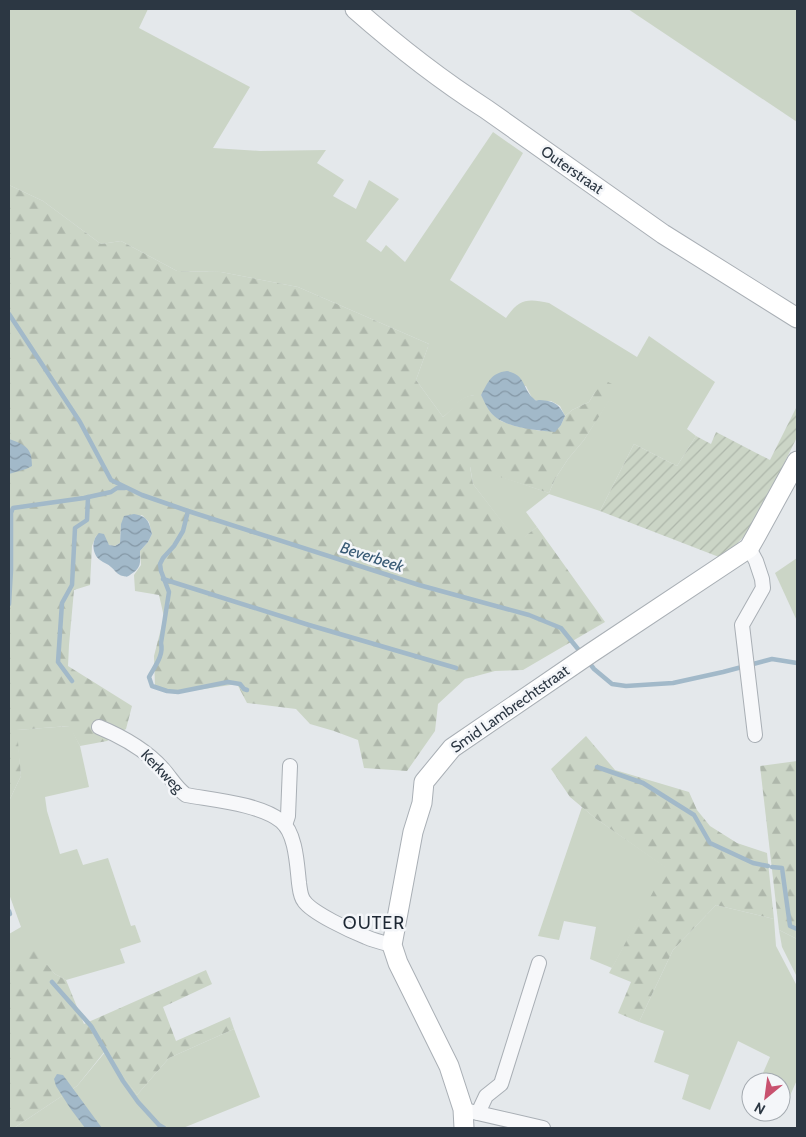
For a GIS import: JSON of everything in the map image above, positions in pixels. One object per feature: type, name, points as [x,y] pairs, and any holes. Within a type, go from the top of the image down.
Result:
[{"type":"street","name":"Outerstraat","points":[[355,9],[462,94],[494,114],[663,234],[797,318]]},
{"type":"street","name":"Smid Lambrechtstraat","points":[[392,945],[413,832],[422,803],[424,782],[452,748],[584,657],[749,548],[797,460]]},
{"type":"street","points":[[749,548],[756,561],[763,588],[742,625],[755,735]]},
{"type":"street","name":"Kerkweg","points":[[99,727],[140,748],[155,760],[178,789],[186,795],[252,807],[281,820],[285,825]]},
{"type":"street","points":[[290,766],[288,816],[285,825],[294,846],[302,899],[321,916],[367,938],[392,945],[398,963],[471,1111]]},
{"type":"street","points":[[464,1128],[471,1111],[502,1084],[539,963]]},
{"type":"street","points":[[471,1111],[543,1128]]},
{"type":"green space","points":[[9,9],[148,9],[139,28],[250,87],[213,148],[260,151],[326,150],[317,163],[344,180],[333,196],[356,209],[369,180],[399,199],[366,241],[381,252],[386,245],[405,262],[493,132],[523,153],[450,280],[506,318],[515,307],[524,302],[549,303],[637,357],[649,336],[715,382],[687,429],[696,436],[677,466],[634,444],[600,511],[549,494],[526,512],[537,527],[518,543],[473,484],[470,466],[549,493],[555,479],[568,459],[584,440],[617,387],[595,392],[589,402],[572,410],[565,416],[560,406],[551,401],[537,401],[532,398],[526,386],[484,390],[481,395],[468,396],[463,399],[443,417],[416,380],[429,344],[298,287],[221,272],[177,271],[121,241],[101,244],[43,201],[9,185]]},
{"type":"green space","points":[[628,9],[797,9],[797,122]]},
{"type":"green space","points":[[9,185],[43,201],[101,244],[121,241],[177,271],[221,272],[298,287],[429,344],[416,380],[443,417],[463,398],[481,395],[491,413],[501,421],[541,431],[561,425],[565,416],[572,410],[589,402],[595,392],[606,381],[618,387],[584,440],[568,459],[555,479],[549,493],[470,467],[473,484],[518,542],[537,527],[605,622],[523,670],[495,671],[465,679],[438,704],[435,731],[407,771],[364,768],[358,740],[310,724],[296,709],[247,703],[237,684],[184,692],[155,687],[154,656],[164,617],[159,595],[135,591],[134,575],[141,565],[140,551],[152,534],[149,522],[142,515],[121,524],[120,543],[115,546],[109,545],[103,534],[96,536],[92,546],[90,585],[74,590],[69,645],[68,666],[132,706],[126,729],[107,741],[80,746],[69,726],[17,730],[21,776],[9,801]]},
{"type":"green space","points":[[797,406],[797,437],[765,503],[748,532],[735,546],[719,557],[600,511],[634,444],[677,466],[696,436],[711,444],[716,432],[770,460]]},
{"type":"green space","points":[[797,558],[797,621],[775,573]]},
{"type":"green space","points":[[70,726],[80,746],[89,787],[45,797],[47,811],[60,854],[77,849],[83,865],[108,858],[131,926],[135,925],[141,942],[120,949],[125,963],[66,980],[55,974],[46,964],[16,965],[9,973],[9,934],[21,927],[9,894],[9,801],[21,776],[16,730]]},
{"type":"green space","points":[[586,736],[615,770],[689,792],[697,810],[710,826],[737,843],[767,853],[774,919],[716,905],[673,950],[639,1022],[618,1013],[631,982],[609,973],[666,868],[595,818],[570,797],[551,769]]},
{"type":"green space","points":[[797,761],[797,939],[779,930],[760,766]]},
{"type":"green space","points":[[582,807],[667,868],[612,968],[590,959],[596,927],[564,921],[559,940],[538,936]]},
{"type":"green space","points":[[716,905],[774,919],[776,946],[797,986],[797,1080],[791,1093],[791,1072],[763,1072],[770,1057],[738,1041],[710,1110],[682,1099],[689,1075],[654,1062],[664,1031],[639,1022],[673,950]]},
{"type":"green space","points":[[779,930],[797,939],[797,977],[782,947]]},
{"type":"green space","points":[[30,945],[55,974],[66,980],[84,1024],[206,970],[212,984],[163,1007],[176,1041],[230,1017],[234,1029],[169,1058],[137,1095],[105,1051],[77,1086],[14,1128],[9,1128],[9,973]]},
{"type":"green space","points":[[234,1029],[260,1097],[183,1128],[14,1128],[77,1086],[106,1051],[137,1095],[169,1058]]},
{"type":"water","points":[[507,371],[521,379],[535,400],[552,402],[561,409],[565,416],[555,432],[512,425],[491,413],[481,395],[493,376]]},
{"type":"water","points":[[9,439],[19,443],[29,451],[32,466],[9,474]]},
{"type":"water","points":[[134,514],[142,516],[147,520],[152,534],[140,551],[140,562],[137,570],[125,577],[119,575],[97,557],[94,551],[94,543],[99,533],[104,534],[109,545],[115,546],[120,543],[121,524],[124,516]]},
{"type":"water","points":[[57,1074],[63,1075],[102,1128],[85,1128],[56,1086],[54,1079]]},
{"type":"waterway","name":"Beverbeek","points":[[9,314],[80,422],[111,480],[142,495],[188,511],[419,585],[529,615],[561,628],[582,654]]},
{"type":"waterway","points":[[9,604],[11,513],[13,508],[84,498],[111,492],[117,488],[125,488]]},
{"type":"waterway","points":[[72,681],[58,662],[62,603],[72,585],[75,528],[87,520],[88,497]]},
{"type":"waterway","points":[[188,511],[183,531],[160,564],[169,592],[161,652],[149,677],[152,686],[167,691],[178,692],[228,682],[240,684],[247,690]]},
{"type":"waterway","points":[[163,579],[309,625],[456,668]]},
{"type":"waterway","name":"Beverbeek","points":[[587,660],[594,669],[612,684],[626,686],[673,683],[772,659],[797,663]]},
{"type":"waterway","points":[[597,767],[643,783],[694,815],[710,843],[753,863],[768,866]]},
{"type":"waterway","points":[[772,867],[782,868],[790,926],[797,929]]},
{"type":"waterway","points":[[52,982],[91,1026],[123,1081],[138,1102],[164,1128]]},
{"type":"district","name":"OUTER","points":[[374,923]]}]
